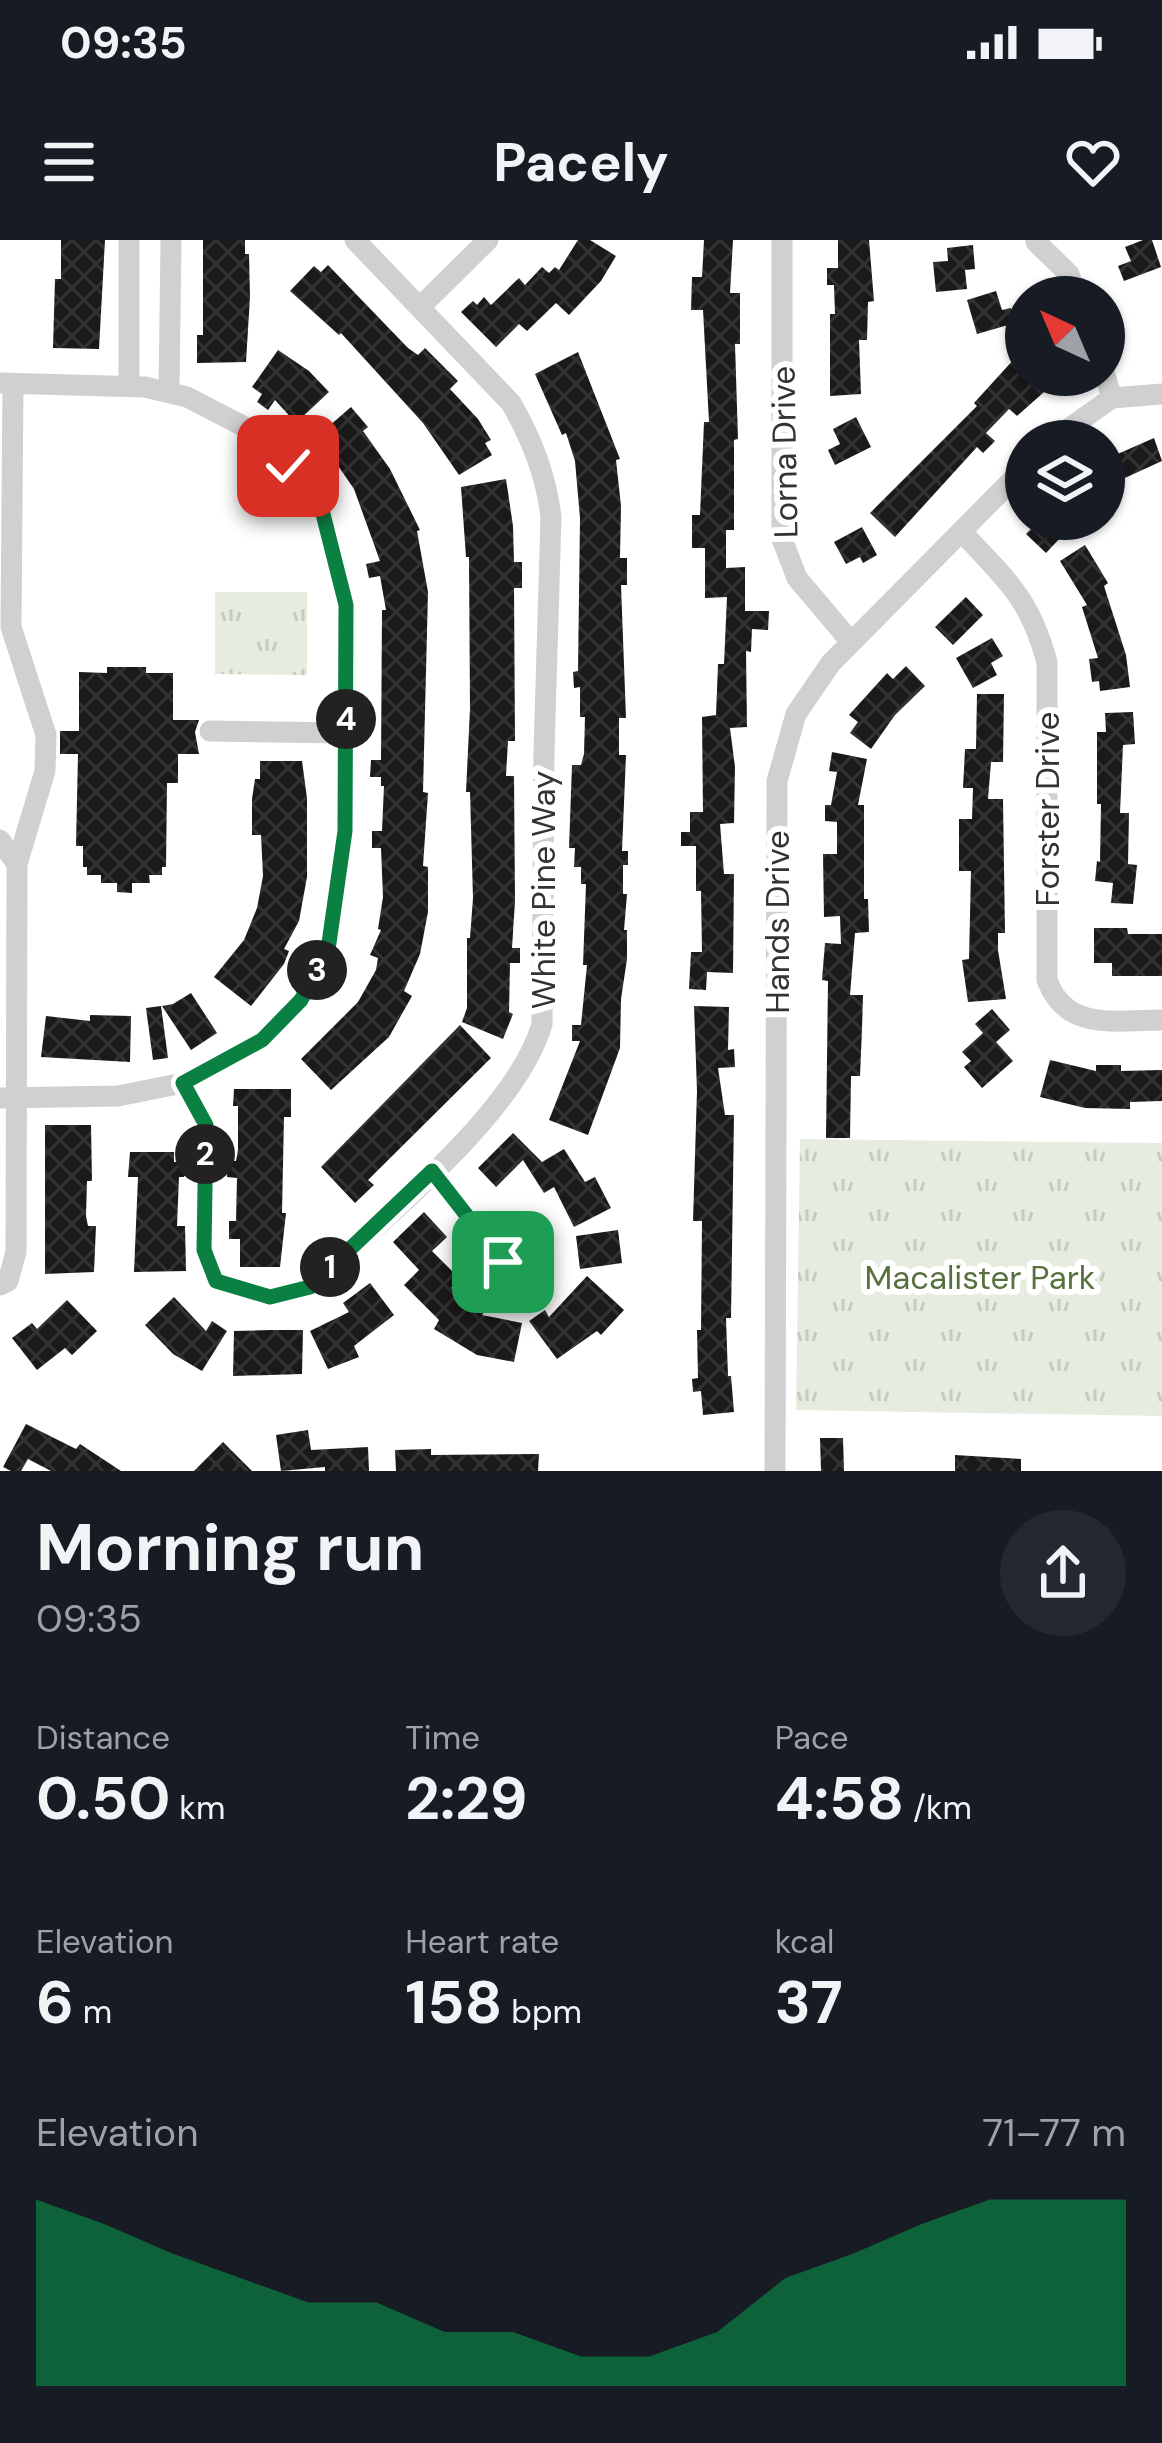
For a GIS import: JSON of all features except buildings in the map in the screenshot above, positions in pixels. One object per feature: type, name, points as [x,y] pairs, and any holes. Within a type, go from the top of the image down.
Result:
[{"type":"street","points":[[129,240],[129,384]]},
{"type":"street","points":[[169,391],[171,240]]},
{"type":"street","name":"White Pine Way","points":[[183,1083],[206,1125],[204,1250],[216,1281],[270,1297],[310,1287],[504,1099],[534,1053],[542,1024],[550,517],[538,457],[511,404],[355,240]]},
{"type":"street","points":[[421,306],[488,240]]},
{"type":"street","name":"Lorna Drive","points":[[782,240],[780,527],[797,578],[851,642]]},
{"type":"street","points":[[1036,242],[1070,276]]},
{"type":"street","points":[[0,1286],[8,1281],[16,1252],[8,1098],[17,864],[45,771],[46,735],[5,637],[7,384],[129,384],[169,391],[243,426],[288,466],[323,514],[346,605],[345,831],[328,950],[301,1000],[262,1040],[183,1083],[118,1096],[8,1098]]},
{"type":"street","points":[[1081,420],[1112,398],[1162,394]]},
{"type":"street","name":"Hands Drive","points":[[775,1471],[777,781],[796,714],[821,676],[1005,488]]},
{"type":"street","name":"Forster Drive","points":[[962,532],[1016,590],[1036,622],[1047,662],[1047,980],[1054,999],[1070,1013],[1092,1020],[1162,1020]]},
{"type":"street","points":[[210,731],[346,733]]},
{"type":"street","points":[[0,839],[17,864]]},
{"type":"street","points":[[432,1171],[503,1262]]},
{"type":"green space","points":[[215,592],[307,592],[307,675],[215,674]]},
{"type":"green space","name":"Macalister Park","points":[[800,1139],[1162,1143],[1162,1416],[796,1410]]},
{"type":"route","points":[[288,466],[323,514],[346,605],[345,831],[328,950],[301,1000],[262,1040],[183,1083],[206,1125],[204,1250],[216,1281],[270,1297],[310,1287],[432,1171],[503,1262]]}]
